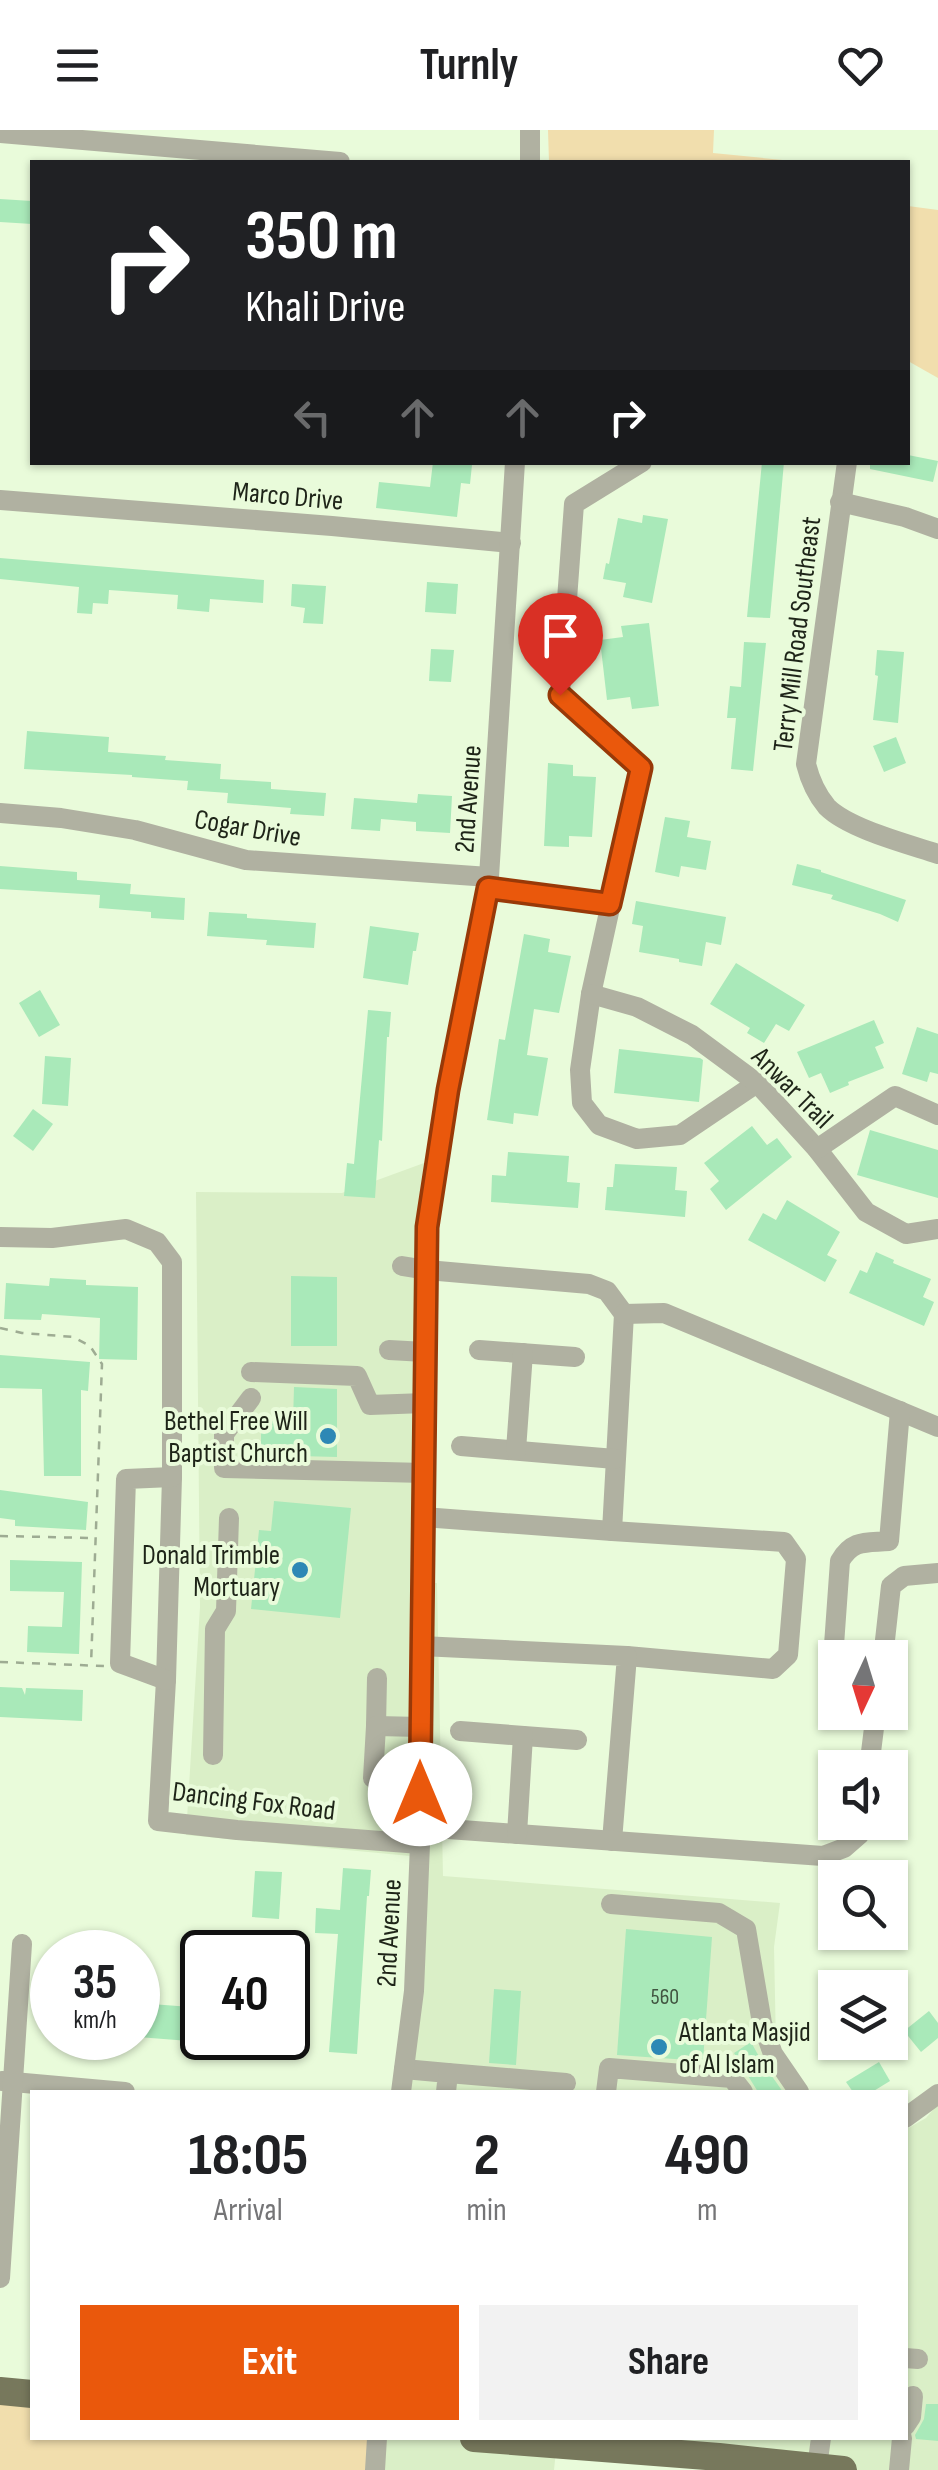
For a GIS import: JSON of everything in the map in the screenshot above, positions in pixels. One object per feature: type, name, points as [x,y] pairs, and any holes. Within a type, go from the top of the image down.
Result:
[{"type":"main road","points":[[0,2391],[30,2394]]},
{"type":"main road","points":[[538,2440],[720,2447],[830,2469]]},
{"type":"street","points":[[530,130],[530,160]]},
{"type":"street","points":[[0,134],[316,160]]},
{"type":"street","name":"2nd Avenue","points":[[401,2090],[414,1991],[420,1835],[427,1227],[448,1090],[488,883],[516,465]]},
{"type":"street","points":[[637,465],[574,504],[560,695],[641,768],[591,994],[580,1070],[582,1103],[599,1126],[637,1139],[680,1135],[757,1083]]},
{"type":"street","name":"Terry Mill Road Southeast","points":[[846,465],[806,764],[812,786],[828,808],[846,821],[938,854]]},
{"type":"street","name":"Marco Drive","points":[[0,500],[511,543]]},
{"type":"street","points":[[840,502],[938,529]]},
{"type":"street","name":"Cogar Drive","points":[[0,813],[135,830],[246,860],[488,883],[610,904]]},
{"type":"street","name":"Anwar Trail","points":[[591,994],[637,1006],[692,1035],[757,1083],[817,1149],[866,1212],[906,1234],[938,1229]]},
{"type":"street","points":[[817,1149],[895,1096],[938,1115]]},
{"type":"street","name":"Dancing Fox Road","points":[[0,1237],[52,1238],[126,1229],[157,1242],[172,1262],[172,1476],[158,1820],[237,1830],[517,1834],[823,1856],[853,1840]]},
{"type":"street","points":[[402,1266],[589,1284],[607,1291],[624,1314],[612,1531]]},
{"type":"street","points":[[624,1314],[664,1313],[938,1427]]},
{"type":"street","points":[[389,1350],[425,1352]]},
{"type":"street","points":[[479,1350],[575,1356]]},
{"type":"street","points":[[516,1450],[523,1353]]},
{"type":"street","points":[[251,1372],[357,1376],[370,1405],[424,1403]]},
{"type":"street","points":[[250,1398],[224,1434],[224,1468],[424,1473]]},
{"type":"street","points":[[834,1640],[840,1561],[847,1548],[889,1541],[900,1411]]},
{"type":"street","points":[[461,1446],[615,1458]]},
{"type":"street","points":[[166,1680],[120,1663],[126,1479],[172,1476]]},
{"type":"street","points":[[421,1646],[627,1656],[773,1669],[788,1656],[796,1559],[784,1542],[423,1517]]},
{"type":"street","points":[[213,1755],[214,1630],[226,1611],[229,1518]]},
{"type":"street","points":[[884,1640],[892,1586],[904,1576],[938,1572]]},
{"type":"street","points":[[612,1841],[627,1656]]},
{"type":"street","points":[[372,1778],[377,1678]]},
{"type":"street","points":[[376,1726],[421,1727]]},
{"type":"street","points":[[460,1731],[578,1740]]},
{"type":"street","points":[[517,1834],[523,1736]]},
{"type":"street","points":[[611,1904],[718,1913],[746,1929],[762,2023],[774,2054],[798,2090]]},
{"type":"street","points":[[0,2278],[6,2081],[22,1944]]},
{"type":"street","points":[[606,2090],[609,2068],[732,2078],[741,2090]]},
{"type":"street","points":[[404,2070],[447,2083],[566,2083]]},
{"type":"street","points":[[6,2081],[103,2090]]},
{"type":"street","points":[[908,2116],[937,2098]]},
{"type":"street","points":[[908,2422],[914,2396]]},
{"type":"street","points":[[376,2470],[377,2440]]},
{"type":"street","points":[[821,2440],[830,2469]]},
{"type":"street","points":[[900,2470],[902,2440]]},
{"type":"path","points":[[0,1328],[73,1337],[90,1346],[102,1364],[91,1665]]},
{"type":"path","points":[[0,1536],[96,1538]]},
{"type":"path","points":[[0,1662],[120,1663]]},
{"type":"shaded area","points":[[548,130],[714,130],[713,153],[783,160],[549,160]]},
{"type":"shaded area","points":[[910,206],[938,210],[938,378],[910,362]]},
{"type":"shaded area","points":[[424,1163],[411,1583],[437,1583],[443,1876],[780,1903],[774,1947],[776,2045],[793,2090],[395,2090],[421,1857],[186,1835],[200,1607],[196,1192],[342,1193]]},
{"type":"shaded area","points":[[938,2104],[938,2470],[798,2470],[557,2441],[554,2470],[232,2470],[234,2440],[908,2440],[908,2128],[926,2118]]},
{"type":"shaded area","points":[[0,2390],[30,2394],[30,2440],[374,2440],[373,2470],[0,2470]]},
{"type":"building","points":[[0,199],[30,201],[30,224],[0,222]]},
{"type":"building","points":[[910,455],[938,461],[933,482],[870,469],[870,465],[910,465]]},
{"type":"building","points":[[433,465],[472,465],[470,484],[461,483],[457,517],[376,508],[379,482],[430,487]]},
{"type":"building","points":[[762,465],[784,465],[770,618],[747,617]]},
{"type":"building","points":[[643,515],[668,519],[652,603],[623,597],[626,583],[603,579],[618,518],[642,523]]},
{"type":"building","points":[[0,558],[264,580],[263,603],[210,599],[209,612],[177,609],[178,595],[109,590],[108,604],[93,603],[92,614],[77,613],[79,587],[0,579]]},
{"type":"building","points":[[427,582],[458,584],[456,614],[425,612]]},
{"type":"building","points":[[292,584],[326,586],[323,624],[303,623],[305,608],[291,606]]},
{"type":"building","points":[[649,623],[659,706],[632,709],[630,697],[607,700],[600,640],[623,637],[621,626]]},
{"type":"building","points":[[744,642],[766,643],[753,771],[731,769],[736,718],[727,718],[730,686],[741,687]]},
{"type":"building","points":[[431,649],[454,650],[451,682],[429,681]]},
{"type":"building","points":[[877,650],[904,652],[898,723],[873,720]]},
{"type":"building","points":[[27,731],[109,737],[108,752],[221,764],[220,779],[271,782],[271,789],[326,793],[324,816],[290,814],[291,808],[227,803],[228,793],[187,790],[188,781],[24,769]]},
{"type":"building","points":[[896,737],[906,763],[884,772],[873,746]]},
{"type":"building","points":[[548,763],[573,765],[573,776],[596,777],[592,837],[569,836],[569,847],[544,846]]},
{"type":"building","points":[[418,794],[452,796],[450,833],[416,831],[416,822],[381,819],[380,831],[351,829],[354,798],[417,803]]},
{"type":"building","points":[[665,817],[690,821],[687,837],[711,841],[706,870],[681,866],[679,877],[655,872]]},
{"type":"building","points":[[797,864],[906,900],[898,922],[831,899],[833,895],[792,885]]},
{"type":"building","points":[[0,866],[77,872],[77,880],[131,884],[130,894],[185,898],[184,920],[151,918],[151,912],[99,908],[100,895],[0,889]]},
{"type":"building","points":[[636,901],[726,917],[721,945],[706,942],[702,966],[639,952],[643,926],[632,924]]},
{"type":"building","points":[[209,912],[316,923],[314,948],[207,936]]},
{"type":"building","points":[[370,926],[419,933],[408,985],[363,978]]},
{"type":"building","points":[[524,934],[550,939],[548,952],[571,956],[559,1013],[534,1009],[527,1055],[548,1058],[538,1116],[514,1113],[513,1124],[487,1120],[499,1039],[505,1040]]},
{"type":"building","points":[[736,963],[805,1005],[789,1031],[776,1024],[764,1043],[747,1033],[750,1028],[710,1004]]},
{"type":"building","points":[[40,990],[60,1025],[39,1037],[19,1003]]},
{"type":"building","points":[[368,1010],[391,1012],[375,1198],[344,1196],[347,1163],[354,1164]]},
{"type":"building","points":[[874,1020],[884,1043],[875,1047],[884,1068],[830,1093],[821,1073],[809,1078],[797,1052]]},
{"type":"building","points":[[917,1027],[938,1034],[938,1074],[930,1072],[927,1082],[902,1074]]},
{"type":"building","points":[[619,1049],[700,1058],[703,1060],[699,1102],[614,1093]]},
{"type":"building","points":[[45,1056],[71,1058],[68,1106],[42,1104]]},
{"type":"building","points":[[33,1109],[53,1124],[33,1151],[13,1136]]},
{"type":"building","points":[[752,1126],[767,1145],[777,1138],[792,1157],[726,1210],[710,1189],[719,1181],[704,1163]]},
{"type":"building","points":[[870,1130],[938,1150],[938,1198],[857,1175]]},
{"type":"building","points":[[508,1152],[569,1156],[567,1182],[580,1183],[578,1208],[491,1202],[492,1175],[506,1176]]},
{"type":"building","points":[[615,1164],[677,1167],[675,1190],[687,1191],[685,1217],[605,1210]]},
{"type":"building","points":[[787,1200],[840,1232],[827,1255],[837,1260],[825,1282],[748,1240],[763,1213],[776,1220]]},
{"type":"building","points":[[876,1252],[931,1279],[923,1297],[934,1302],[924,1326],[849,1293],[860,1270],[867,1273]]},
{"type":"building","points":[[291,1276],[337,1277],[337,1346],[291,1346]]},
{"type":"building","points":[[50,1278],[86,1280],[86,1285],[138,1287],[137,1360],[99,1359],[100,1318],[42,1314],[41,1320],[4,1319],[6,1283],[49,1286]]},
{"type":"building","points":[[0,1355],[90,1362],[88,1391],[81,1390],[81,1476],[44,1476],[42,1389],[0,1388]]},
{"type":"building","points":[[294,1387],[337,1389],[337,1457],[261,1455],[261,1421],[293,1421]]},
{"type":"building","points":[[0,1490],[88,1502],[86,1530],[15,1526],[15,1520],[0,1518]]},
{"type":"building","name":"Donald Trimble Mortuary","points":[[274,1501],[351,1508],[340,1618],[251,1609],[259,1530],[271,1531]]},
{"type":"building","points":[[10,1560],[82,1562],[79,1654],[27,1652],[28,1626],[62,1627],[64,1592],[10,1591]]},
{"type":"building","points":[[0,1687],[22,1688],[25,1695],[26,1688],[83,1690],[82,1721],[0,1717]]},
{"type":"building","points":[[343,1868],[371,1870],[357,2054],[329,2052],[338,1934],[315,1933],[316,1908],[340,1910]]},
{"type":"building","points":[[255,1871],[282,1872],[279,1919],[252,1917]]},
{"type":"building","points":[[626,1929],[712,1937],[703,2061],[617,2055]]},
{"type":"building","points":[[494,1989],[521,1991],[516,2065],[489,2063]]},
{"type":"building","points":[[160,2005],[180,2006],[180,2040],[160,2039]]},
{"type":"building","points":[[929,2011],[938,2023],[938,2038],[921,2052],[908,2036],[908,2028]]},
{"type":"building","points":[[751,2042],[782,2090],[757,2090],[734,2053]]},
{"type":"building","points":[[879,2062],[890,2081],[875,2090],[852,2090],[846,2082]]},
{"type":"building","points":[[926,2404],[938,2404],[938,2441],[916,2439]]},
{"type":"place","name":"Bethel Free Will Baptist Church","points":[[328,1436]]},
{"type":"place","name":"Donald Trimble Mortuary","points":[[300,1570]]},
{"type":"place","name":"Atlanta Masjid of Al Islam","points":[[659,2047]]},
{"type":"route","points":[[420,1794],[427,1227],[448,1090],[488,888],[610,904],[641,768],[560,695]]}]
